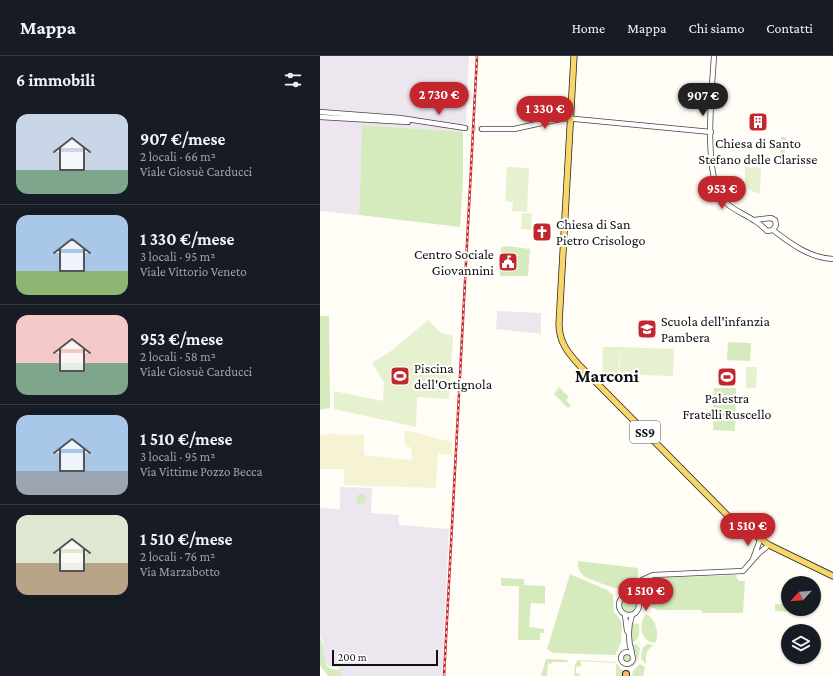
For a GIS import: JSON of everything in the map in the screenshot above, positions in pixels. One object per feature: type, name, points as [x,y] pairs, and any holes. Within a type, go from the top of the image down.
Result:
[{"type":"main road","name":"SS9","points":[[574,56],[559,324],[564,346],[583,369],[727,515],[761,541],[833,576]]},
{"type":"main road","name":"SS9","points":[[824,571],[833,573]]},
{"type":"street","points":[[714,56],[711,132],[714,178],[718,192],[729,206],[754,220],[767,230],[774,229]]},
{"type":"street","points":[[320,112],[400,118],[464,128]]},
{"type":"street","points":[[320,117],[400,123],[412,121]]},
{"type":"street","points":[[482,130],[514,129],[554,119],[571,118],[711,132]]},
{"type":"street","points":[[754,220],[765,220],[771,218],[775,220],[774,229]]},
{"type":"street","points":[[763,226],[765,220]]},
{"type":"street","points":[[774,229],[780,235],[812,255],[820,258],[833,259]]},
{"type":"street","points":[[759,553],[761,541]]},
{"type":"street","points":[[752,560],[761,541]]},
{"type":"street","points":[[626,615],[632,615],[636,612],[639,606],[634,596],[638,584],[653,575],[743,571],[759,553],[769,545]]},
{"type":"street","points":[[626,675],[625,663],[621,659],[626,644],[626,615],[619,607],[619,601],[625,595],[634,596]]},
{"type":"street","points":[[626,675],[630,663],[634,659],[629,644],[632,615]]},
{"type":"street","points":[[623,653],[627,651],[632,654]]},
{"type":"street","points":[[625,663],[630,663]]},
{"type":"shaded area","points":[[320,56],[469,56],[466,123],[463,123],[463,132],[362,125],[359,215],[320,211]]},
{"type":"shaded area","points":[[497,311],[541,313],[541,334],[496,329]]},
{"type":"shaded area","points":[[404,430],[452,442],[452,455],[438,453],[436,488],[344,485],[344,469],[320,469],[320,435],[364,435],[364,455],[412,460],[411,447],[405,447]]},
{"type":"shaded area","points":[[340,487],[372,488],[371,513],[399,515],[399,525],[449,529],[442,676],[341,676],[339,668],[329,666],[324,662],[322,657],[323,642],[320,636],[320,508],[340,509]]},
{"type":"green space","points":[[362,125],[463,132],[463,181],[460,227],[359,215]]},
{"type":"green space","points":[[781,137],[786,137],[784,160],[780,160]]},
{"type":"green space","points":[[507,167],[529,168],[527,212],[512,211],[513,202],[505,201]]},
{"type":"green space","points":[[745,167],[761,168],[760,193],[753,192],[745,185]]},
{"type":"green space","points":[[522,213],[532,213],[531,230],[521,229]]},
{"type":"green space","points":[[505,246],[530,249],[528,276],[500,276],[501,248]]},
{"type":"green space","points":[[320,316],[329,316],[330,408],[320,410]]},
{"type":"green space","points":[[428,320],[441,333],[453,336],[449,399],[417,397],[416,427],[334,409],[334,391],[383,401],[384,383],[372,363],[391,351]]},
{"type":"green space","points":[[728,342],[751,343],[750,361],[727,360]]},
{"type":"green space","points":[[603,347],[620,347],[619,373],[602,373]]},
{"type":"green space","points":[[620,347],[674,349],[673,376],[620,374]]},
{"type":"green space","points":[[746,367],[757,367],[756,388],[746,388]]},
{"type":"green space","points":[[559,387],[569,397],[566,400],[571,406],[568,408],[554,394]]},
{"type":"green space","points":[[714,388],[736,388],[735,431],[713,430]]},
{"type":"green space","points":[[361,494],[366,499],[361,504],[356,499]]},
{"type":"green space","points":[[578,561],[638,568],[636,584],[627,589],[621,589],[600,583],[581,573],[578,566]]},
{"type":"green space","points":[[570,574],[607,590],[613,595],[614,612],[620,619],[622,625],[621,643],[615,655],[553,653],[547,649]]},
{"type":"green space","points":[[736,575],[737,579],[740,581],[745,581],[743,613],[702,613],[701,610],[658,610],[649,606],[647,597],[639,589],[641,584],[653,578]]},
{"type":"green space","points":[[501,578],[524,579],[524,585],[545,586],[545,604],[531,603],[529,627],[544,629],[544,633],[540,633],[540,640],[518,640],[519,586],[501,586]]},
{"type":"green space","points":[[626,598],[632,598],[636,602],[636,608],[632,612],[626,612],[622,608],[622,602]]},
{"type":"green space","points":[[775,604],[781,604],[781,612],[775,611]]},
{"type":"green space","points":[[646,614],[655,623],[657,635],[655,643],[650,642],[643,636],[641,627],[643,618]]},
{"type":"green space","points":[[632,623],[639,624],[639,636],[634,642],[631,643]]},
{"type":"green space","points":[[320,638],[328,667],[332,669],[351,670],[341,670],[341,676],[328,676],[320,665]]},
{"type":"green space","points":[[636,644],[640,648],[639,657],[635,665],[630,669],[636,660],[635,653],[631,645]]},
{"type":"green space","points":[[650,644],[653,645],[647,653],[646,664],[641,659],[642,651],[643,647]]},
{"type":"green space","points":[[626,653],[630,653],[632,657],[630,661],[626,661],[624,659],[624,655]]},
{"type":"green space","points":[[546,659],[567,660],[568,662],[548,663],[547,676],[541,676]]},
{"type":"green space","points":[[578,660],[615,662],[623,671],[622,676],[616,676],[615,663],[581,661],[581,666],[576,667],[576,673],[580,674],[580,676],[574,676],[575,664]]},
{"type":"green space","points":[[640,664],[645,667],[643,676],[632,676],[633,671]]},
{"type":"tunnel","points":[[465,128],[482,129]]},
{"type":"railway","points":[[444,676],[477,56]]},
{"type":"place","name":"Chiesa di Santo Stefano delle Clarisse","points":[[758,122]]},
{"type":"place","name":"Chiesa di San Pietro Crisologo","points":[[542,232]]},
{"type":"place","name":"Centro Sociale Giovannini","points":[[508,262]]},
{"type":"place","name":"Scuola dell'infanzia Pambera","points":[[647,329]]},
{"type":"place","name":"Piscina dell'Ortignola","points":[[400,376]]},
{"type":"place","name":"Palestra Fratelli Ruscello","points":[[727,377]]},
{"type":"district","name":"Marconi","points":[[607,376]]}]
